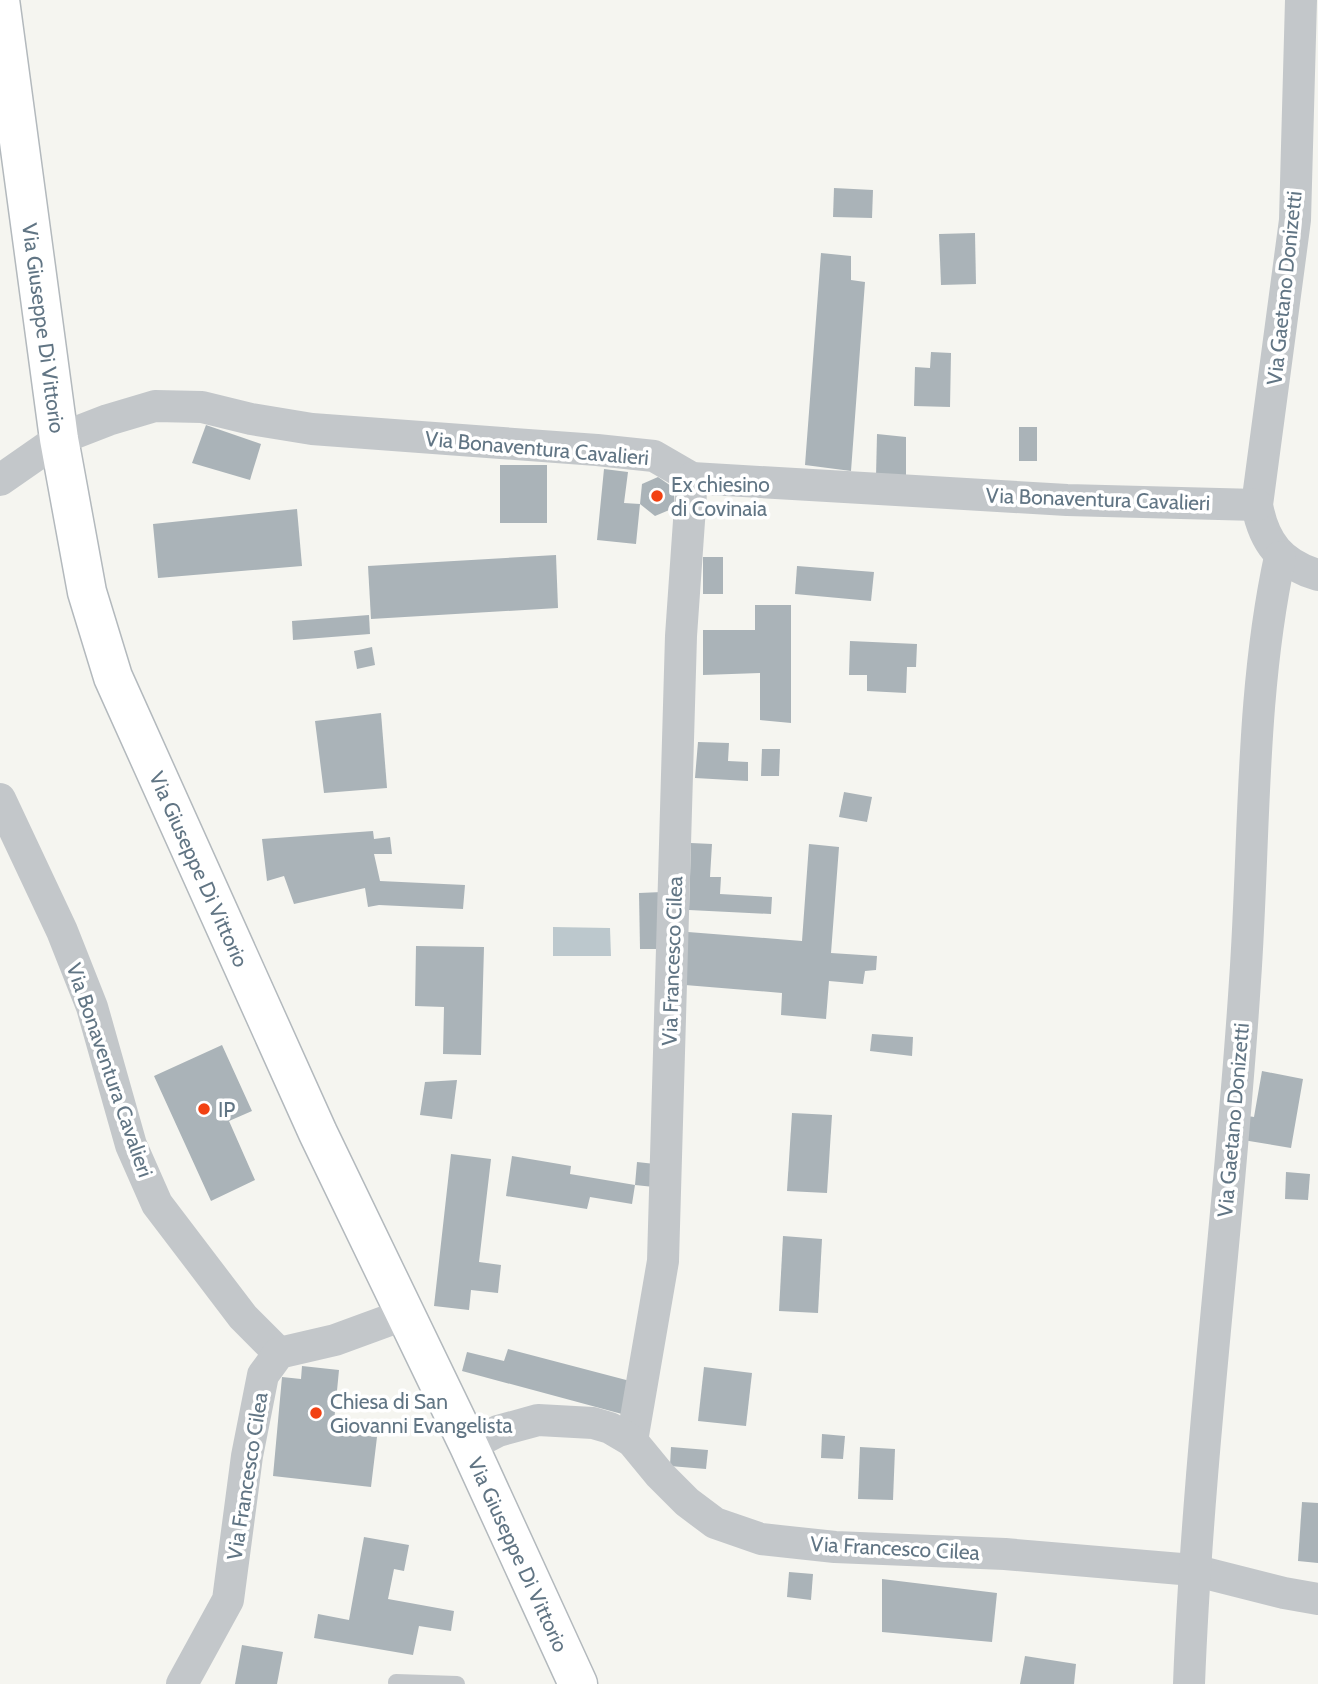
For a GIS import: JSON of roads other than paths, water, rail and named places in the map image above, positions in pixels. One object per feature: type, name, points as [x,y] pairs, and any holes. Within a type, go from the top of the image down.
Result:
[{"type":"main road","name":"Via Giuseppe Di Vittorio","points":[[1,0],[59,439],[87,592],[113,677],[318,1133],[469,1446],[578,1684]]},
{"type":"street","name":"Via Gaetano Donizetti","points":[[1189,1684],[1193,1570],[1245,981],[1258,711],[1269,607],[1267,531],[1295,220],[1301,0]]},
{"type":"street","name":"Via Bonaventura Cavalieri","points":[[0,480],[59,439],[108,420],[155,406],[202,407],[312,429],[654,456],[692,478],[1067,500],[1267,531]]},
{"type":"street","name":"Via Francesco Cilea","points":[[632,1441],[663,1261],[681,649],[692,478]]},
{"type":"street","points":[[1267,531],[1318,575]]},
{"type":"street","name":"Via Bonaventura Cavalieri","points":[[0,799],[62,931],[92,1007],[131,1145],[157,1204],[243,1317],[279,1353]]},
{"type":"street","points":[[279,1353],[335,1340],[406,1314]]},
{"type":"street","name":"Via Francesco Cilea","points":[[182,1684],[228,1600],[247,1456],[260,1389],[263,1375],[279,1353]]},
{"type":"street","name":"Via Francesco Cilea","points":[[469,1446],[519,1424],[552,1419],[593,1423],[610,1428],[632,1441],[687,1502],[715,1523],[761,1539],[835,1547],[1006,1554],[1193,1570],[1318,1599]]},
{"type":"lane","points":[[396,1682],[457,1684]]},
{"type":"place","name":"Ex chiesino di Covinaia","points":[[657,496]]},
{"type":"place","name":"IP","points":[[204,1109]]},
{"type":"place","name":"Chiesa di San Giovanni Evangelista","points":[[316,1413]]}]
